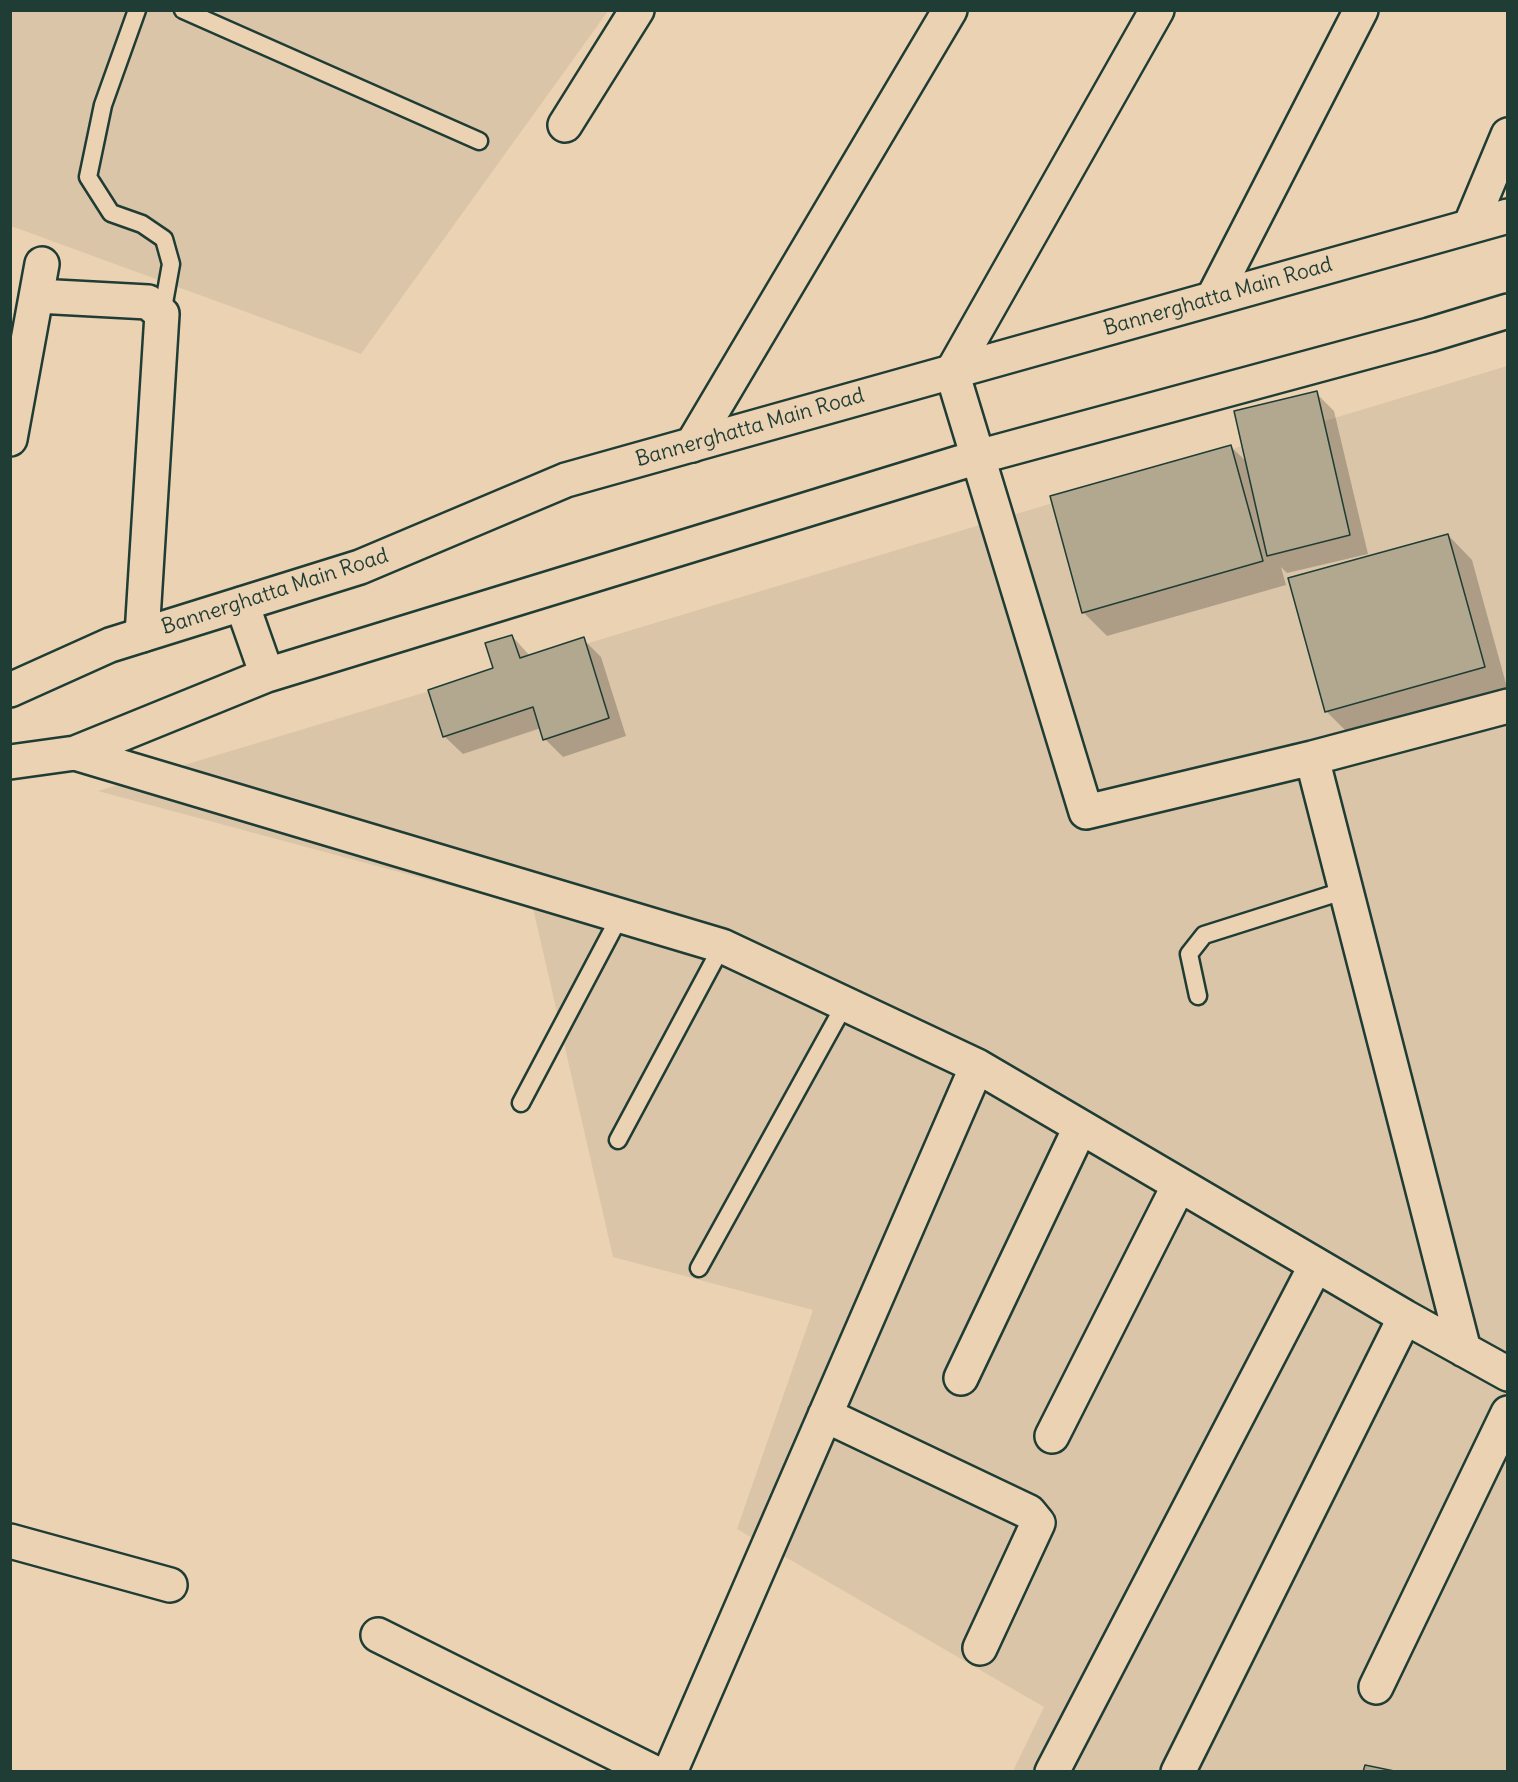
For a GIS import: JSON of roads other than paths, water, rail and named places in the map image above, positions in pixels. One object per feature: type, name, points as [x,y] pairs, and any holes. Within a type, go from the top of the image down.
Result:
[{"type":"street","points":[[565,125],[637,10]]},
{"type":"street","points":[[692,445],[950,10]]},
{"type":"street","points":[[1157,10],[952,372],[1086,812],[1312,758],[1508,706]]},
{"type":"street","points":[[1213,298],[1361,10]]},
{"type":"street","points":[[1470,226],[1508,135]]},
{"type":"street","name":"Bannerghatta Main Road","points":[[10,690],[110,645],[360,567],[566,480],[1508,216]]},
{"type":"street","points":[[10,439],[40,280],[148,302],[162,314],[142,635]]},
{"type":"street","points":[[10,762],[75,753],[267,675],[978,457],[1508,311]]},
{"type":"street","points":[[242,604],[267,675]]},
{"type":"street","points":[[75,753],[722,946],[977,1066],[1405,1317],[1508,1374]]},
{"type":"street","points":[[1312,758],[1464,1350]]},
{"type":"street","points":[[670,1772],[977,1066]]},
{"type":"street","points":[[961,1378],[1080,1128]]},
{"type":"street","points":[[1052,1436],[1179,1185]]},
{"type":"street","points":[[1052,1772],[1316,1265]]},
{"type":"street","points":[[1178,1772],[1405,1317]]},
{"type":"street","points":[[1376,1687],[1508,1413]]},
{"type":"street","points":[[825,1415],[1029,1512],[1038,1523],[980,1648]]},
{"type":"street","points":[[10,1541],[170,1585]]},
{"type":"street","points":[[378,1635],[653,1772]]},
{"type":"lane","points":[[137,10],[103,105],[88,177],[111,213],[142,224],[164,239],[171,264],[162,314]]},
{"type":"lane","points":[[183,10],[479,141]]},
{"type":"lane","points":[[1198,996],[1190,954],[1204,935],[1346,890]]},
{"type":"lane","points":[[521,1102],[620,916]]},
{"type":"lane","points":[[618,1140],[722,946]]},
{"type":"lane","points":[[699,1268],[845,1004]]}]
